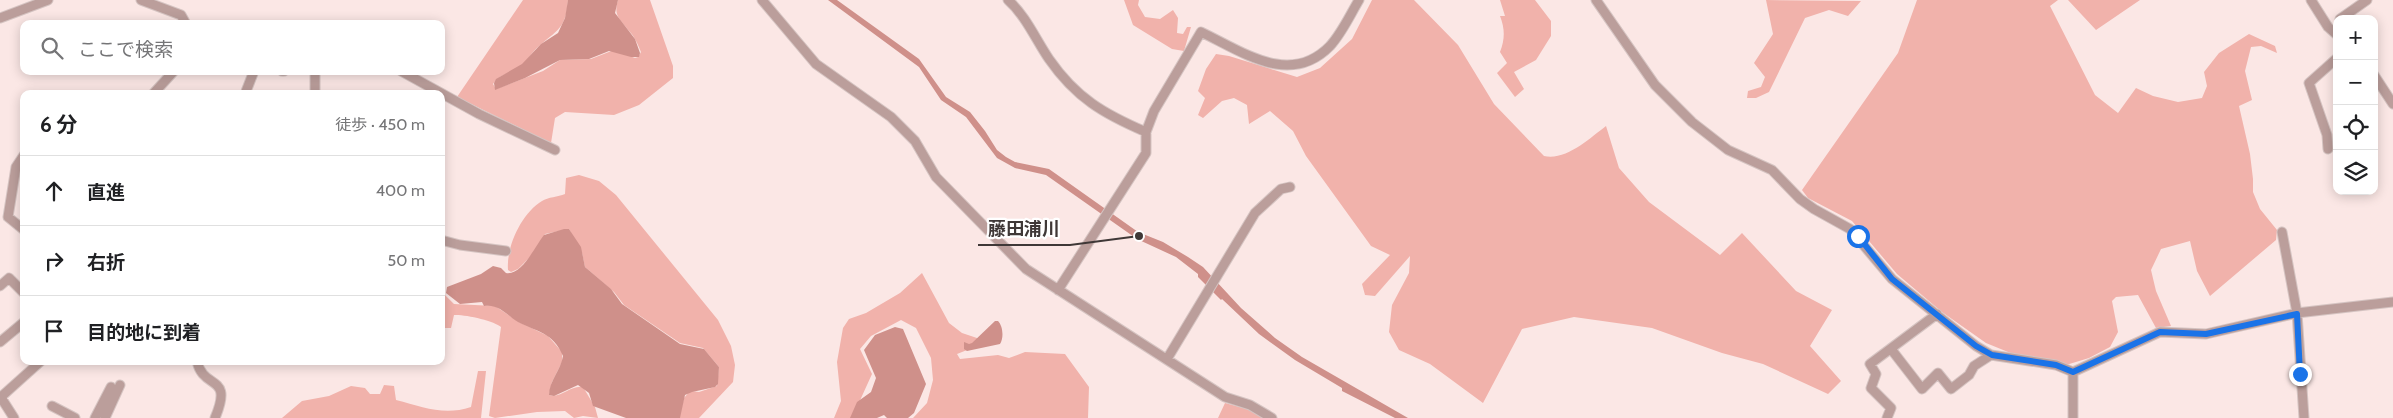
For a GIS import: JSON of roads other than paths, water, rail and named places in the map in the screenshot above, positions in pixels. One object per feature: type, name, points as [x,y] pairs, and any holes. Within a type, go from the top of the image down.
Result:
[{"type":"street","points":[[0,18],[48,0]]},
{"type":"street","points":[[141,0],[181,15],[184,20]]},
{"type":"street","points":[[762,0],[816,64],[891,118],[915,142],[936,177],[1026,269],[1225,397],[1250,405],[1272,418]]},
{"type":"street","points":[[1008,0],[1017,8],[1050,61],[1078,93],[1109,116],[1146,132]]},
{"type":"street","points":[[1058,290],[1146,153],[1146,132],[1154,111],[1201,32],[1262,61],[1287,67],[1304,64],[1316,58],[1331,44],[1359,0]]},
{"type":"street","points":[[1596,0],[1654,85],[1692,122],[1728,150],[1772,170],[1800,199],[1850,229],[1892,279],[1976,346],[1992,355],[2056,365],[2073,372],[2160,332],[2206,334],[2297,314],[2393,302]]},
{"type":"street","points":[[2310,0],[2333,31]]},
{"type":"street","points":[[2345,15],[2367,0]]},
{"type":"street","points":[[2328,27],[2333,24]]},
{"type":"street","points":[[2328,149],[2327,135],[2309,83],[2335,60]]},
{"type":"street","points":[[157,90],[170,75]]},
{"type":"street","points":[[247,90],[252,75]]},
{"type":"street","points":[[315,90],[316,75]]},
{"type":"street","points":[[408,75],[435,90]]},
{"type":"street","points":[[2378,80],[2393,104]]},
{"type":"street","points":[[445,95],[554,150]]},
{"type":"street","points":[[20,161],[16,167],[8,217],[20,227]]},
{"type":"street","points":[[1167,359],[1254,213],[1281,189],[1290,187]]},
{"type":"street","points":[[2282,232],[2297,314],[2304,418]]},
{"type":"street","points":[[445,241],[506,251]]},
{"type":"street","points":[[0,286],[8,278],[20,289]]},
{"type":"street","points":[[1887,418],[1891,408],[1871,388],[1876,374],[1870,364],[1937,314]]},
{"type":"street","points":[[0,342],[20,325]]},
{"type":"street","points":[[1891,348],[1922,389],[1938,373],[1951,389],[1969,375],[1974,366],[1992,355]]},
{"type":"street","points":[[14,418],[0,397],[36,365]]},
{"type":"street","points":[[198,365],[199,369],[220,388],[223,396],[215,418]]},
{"type":"street","points":[[2073,372],[2073,418]]},
{"type":"street","points":[[95,418],[115,386],[105,418]]},
{"type":"street","points":[[52,406],[75,418]]},
{"type":"place","name":"藤田浦川","points":[[1139,236]]}]
